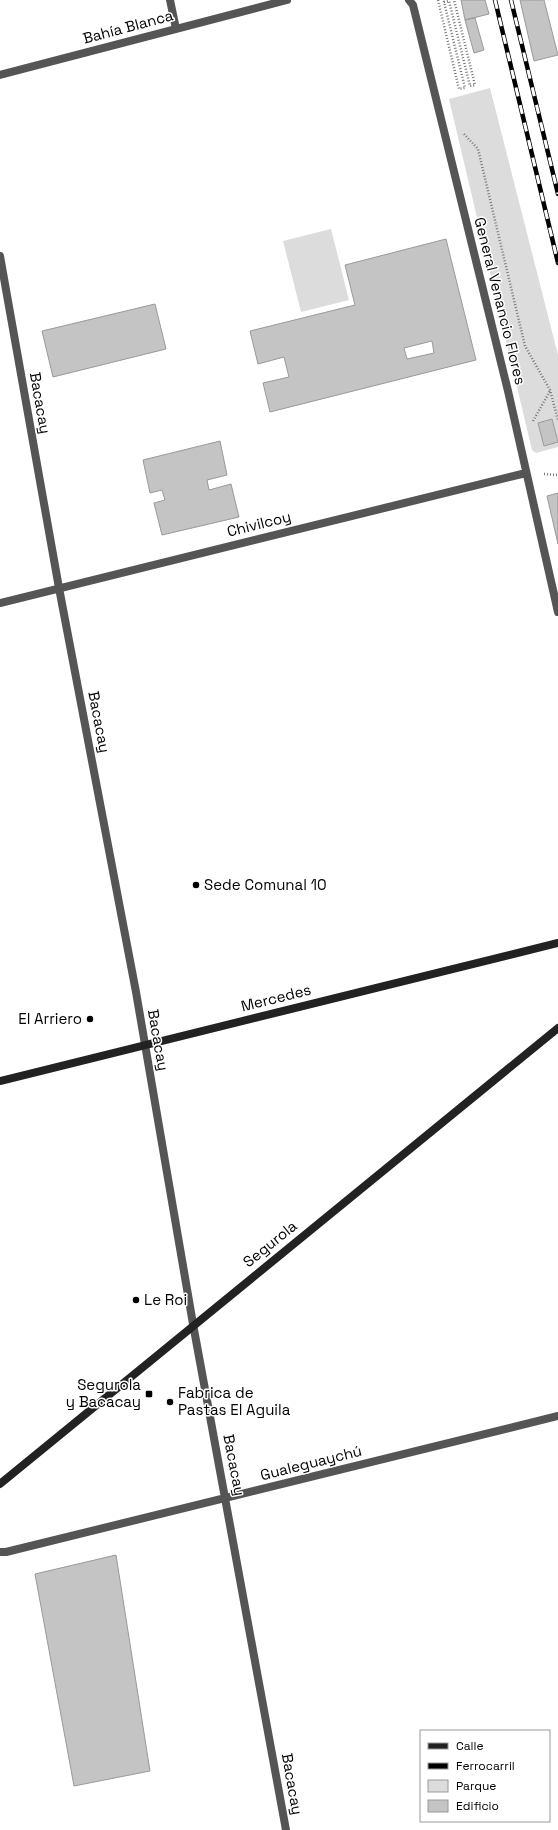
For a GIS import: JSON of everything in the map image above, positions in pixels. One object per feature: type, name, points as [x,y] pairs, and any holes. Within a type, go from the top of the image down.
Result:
[{"type":"street","points":[[170,0],[176,29]]},
{"type":"street","name":"Bahía Blanca","points":[[0,76],[287,0]]},
{"type":"street","name":"General Venancio Flores","points":[[409,0],[413,5],[508,391],[558,612]]},
{"type":"street","name":"Bacacay","points":[[0,256],[59,588],[144,1045],[193,1324],[286,1830]]},
{"type":"street","name":"Chivilcoy","points":[[0,603],[526,473]]},
{"type":"street","name":"Mercedes","points":[[0,1081],[557,944]]},
{"type":"street","name":"Segurola","points":[[0,1484],[132,1378],[193,1324],[558,1028]]},
{"type":"street","name":"Gualeguaychú","points":[[0,1552],[6,1552],[558,1416]]},
{"type":"path","points":[[438,0],[459,88],[464,88],[444,2],[449,1],[470,86],[475,85],[454,0]]},
{"type":"path","points":[[459,129],[478,149],[525,346],[550,390],[558,420]]},
{"type":"path","points":[[532,423],[550,390]]},
{"type":"path","points":[[544,467],[545,474]]},
{"type":"green space","points":[[490,88],[558,355],[558,447],[536,453],[532,450],[531,446],[449,99]]},
{"type":"green space","points":[[331,229],[349,300],[301,312],[283,241]]},
{"type":"building","points":[[461,0],[485,0],[489,14],[465,20]]},
{"type":"building","points":[[520,0],[544,0],[558,55],[534,61]]},
{"type":"building","points":[[475,18],[484,50],[474,53],[465,20]]},
{"type":"building","points":[[446,239],[476,360],[270,412],[263,383],[289,377],[284,357],[258,364],[250,331],[355,305],[345,265]],"holes":[[[432,341],[434,353],[407,359],[404,348]]]},
{"type":"building","points":[[155,304],[166,349],[53,377],[42,331]]},
{"type":"building","points":[[552,419],[558,442],[544,446],[538,423]]},
{"type":"building","points":[[220,441],[227,475],[207,480],[209,490],[231,484],[239,517],[162,535],[154,503],[165,500],[162,490],[150,493],[143,460]]},
{"type":"building","points":[[558,493],[558,544],[547,496]]},
{"type":"building","points":[[116,1555],[150,1771],[74,1786],[35,1574]]},
{"type":"railway","points":[[495,0],[558,263]]},
{"type":"railway","points":[[511,0],[558,194]]},
{"type":"place","name":"Sede Comunal 10","points":[[196,885]]},
{"type":"place","name":"El Arriero","points":[[90,1019]]},
{"type":"place","name":"Le Roi","points":[[136,1300]]},
{"type":"place","name":"Segurola y Bacacay","points":[[149,1394]]},
{"type":"place","name":"Fabrica de Pastas El Aguila","points":[[170,1402]]}]
